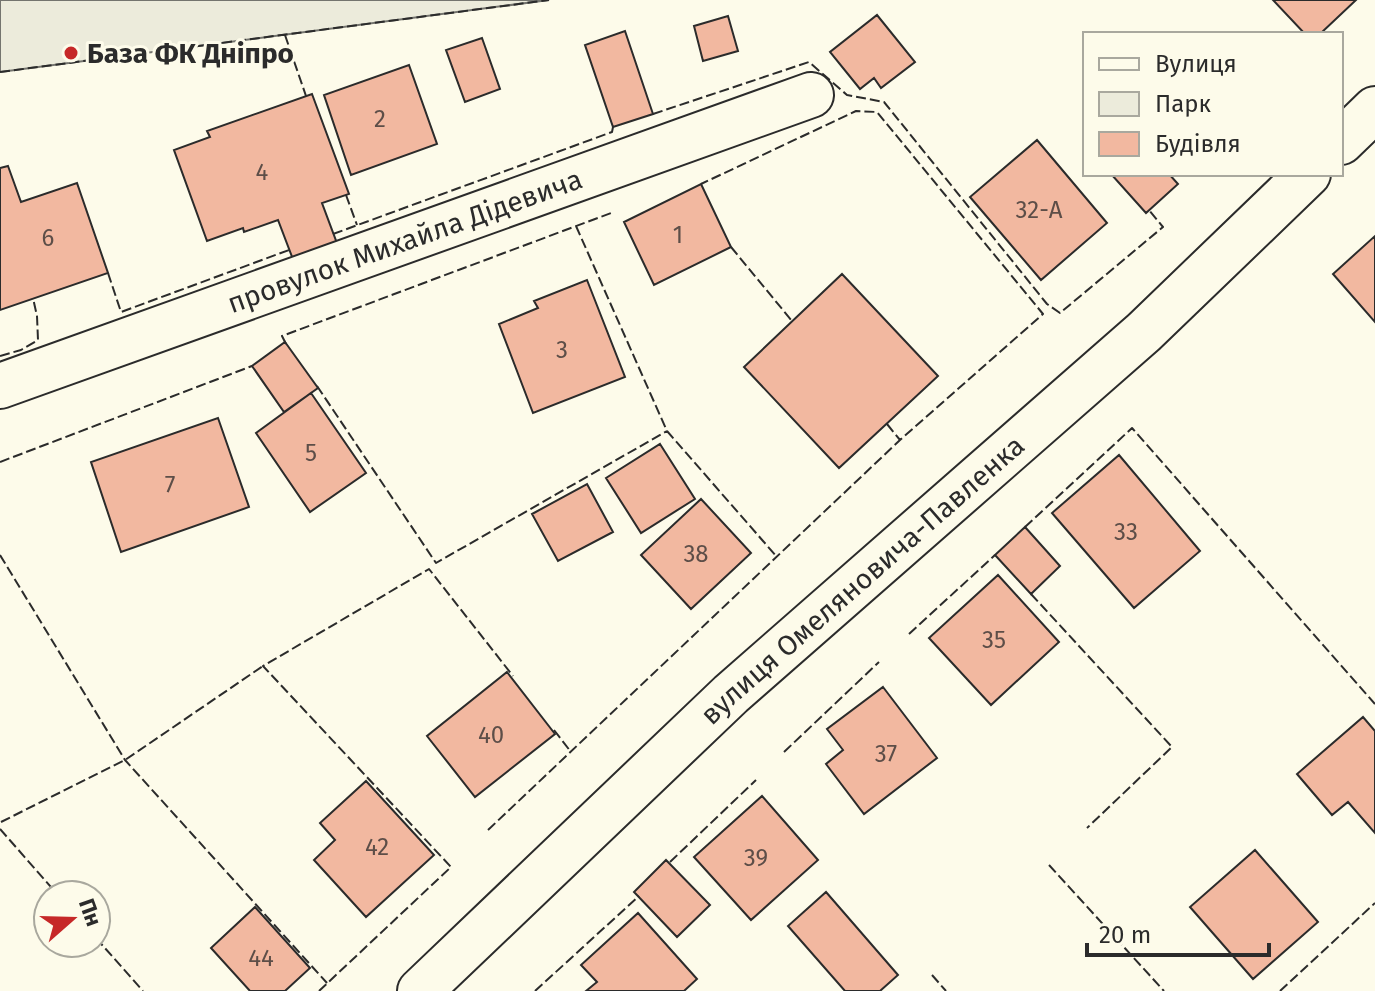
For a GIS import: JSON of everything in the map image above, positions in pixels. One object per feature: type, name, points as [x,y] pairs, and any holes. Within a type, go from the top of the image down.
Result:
[{"type":"street","name":"провулок Михайла Дідевича","points":[[0,386],[811,95]]},
{"type":"street","points":[[1343,140],[1375,109]]},
{"type":"street","name":"вулиця Омеляновича-Павленка","points":[[420,991],[731,694],[1121,353],[1306,176]]},
{"type":"green space","name":"База ФК Дніпро","points":[[0,0],[549,0],[0,72]]},
{"type":"building","points":[[1273,0],[1356,0],[1322,32],[1303,32]]},
{"type":"building","points":[[877,15],[915,62],[881,88],[874,78],[860,89],[830,52]]},
{"type":"building","points":[[728,16],[738,51],[703,61],[694,26]]},
{"type":"building","points":[[625,31],[653,114],[613,127],[585,45]]},
{"type":"building","points":[[482,38],[500,89],[465,102],[446,50]]},
{"type":"building","points":[[409,65],[437,144],[351,175],[324,95]]},
{"type":"building","points":[[312,94],[349,194],[322,203],[338,246],[294,262],[278,220],[207,241],[174,150],[210,137],[207,131]]},
{"type":"building","points":[[1037,140],[1107,223],[1041,280],[970,197]]},
{"type":"building","points":[[8,166],[21,202],[77,183],[108,273],[0,310],[0,168]]},
{"type":"building","points":[[1113,176],[1171,176],[1178,184],[1146,213]]},
{"type":"building","points":[[701,184],[731,247],[654,285],[624,222]]},
{"type":"building","points":[[1375,236],[1375,322],[1333,274]]},
{"type":"building","points":[[842,274],[938,376],[839,468],[744,367]]},
{"type":"building","points":[[587,280],[625,377],[533,413],[499,324],[538,308],[534,301]]},
{"type":"building","points":[[285,342],[318,388],[284,412],[252,366]]},
{"type":"building","points":[[311,393],[366,473],[310,512],[256,433]]},
{"type":"building","points":[[218,418],[249,507],[121,552],[91,462]]},
{"type":"building","points":[[660,444],[695,499],[641,533],[606,478]]},
{"type":"building","points":[[1119,455],[1200,551],[1134,608],[1052,513]]},
{"type":"building","points":[[587,484],[613,532],[558,561],[532,514]]},
{"type":"building","points":[[701,499],[751,553],[691,609],[641,555]]},
{"type":"building","points":[[1025,527],[1060,566],[1031,594],[995,555]]},
{"type":"building","points":[[998,575],[1059,642],[991,705],[929,638]]},
{"type":"building","points":[[507,672],[555,734],[475,797],[427,736]]},
{"type":"building","points":[[883,687],[937,758],[864,814],[826,764],[843,750],[827,729]]},
{"type":"building","points":[[1363,717],[1375,731],[1375,833],[1348,802],[1332,815],[1297,774]]},
{"type":"building","points":[[366,781],[434,855],[366,917],[314,860],[335,840],[320,823]]},
{"type":"building","points":[[762,796],[818,860],[751,920],[694,857]]},
{"type":"building","points":[[1255,850],[1318,922],[1253,979],[1190,907]]},
{"type":"building","points":[[666,860],[710,905],[677,937],[634,892]]},
{"type":"building","points":[[826,892],[898,975],[880,991],[845,991],[788,926]]},
{"type":"building","points":[[255,907],[310,968],[285,991],[250,991],[211,948]]},
{"type":"building","points":[[638,913],[697,979],[684,991],[586,991],[597,982],[581,965]]},
{"type":"fence","points":[[0,72],[549,0]]},
{"type":"fence","points":[[285,35],[306,96]]},
{"type":"fence","points":[[653,114],[809,62],[847,95],[884,102],[1047,304],[1060,313],[1163,227],[1149,210]]},
{"type":"fence","points":[[488,830],[900,440],[1043,314],[877,112],[856,111],[701,184]]},
{"type":"fence","points":[[333,234],[612,132],[613,127]]},
{"type":"fence","points":[[346,195],[357,225]]},
{"type":"fence","points":[[286,344],[282,336],[611,213]]},
{"type":"fence","points":[[576,226],[667,431],[777,557]]},
{"type":"fence","points":[[731,247],[792,321]]},
{"type":"fence","points":[[108,273],[121,312],[289,250]]},
{"type":"fence","points":[[0,356],[21,350],[38,340],[33,298]]},
{"type":"fence","points":[[0,462],[252,366]]},
{"type":"fence","points":[[317,386],[436,563],[667,431]]},
{"type":"fence","points":[[887,424],[900,440]]},
{"type":"fence","points":[[1025,527],[1132,428],[1375,704]]},
{"type":"fence","points":[[0,555],[125,760],[327,983]]},
{"type":"fence","points":[[909,634],[995,555]]},
{"type":"fence","points":[[319,991],[451,867],[263,666],[429,569],[513,676]]},
{"type":"fence","points":[[1031,594],[1172,747],[1087,828]]},
{"type":"fence","points":[[784,752],[879,662]]},
{"type":"fence","points":[[1,822],[125,760],[263,666]]},
{"type":"fence","points":[[554,730],[571,752]]},
{"type":"fence","points":[[670,862],[756,780]]},
{"type":"fence","points":[[0,829],[44,879]]},
{"type":"fence","points":[[1049,865],[1164,991]]},
{"type":"fence","points":[[535,991],[639,896]]},
{"type":"fence","points":[[1280,991],[1375,903]]},
{"type":"fence","points":[[112,956],[143,991]]},
{"type":"fence","points":[[932,975],[946,991]]},
{"type":"place","name":"База ФК Дніпро","points":[[71,53]]}]
